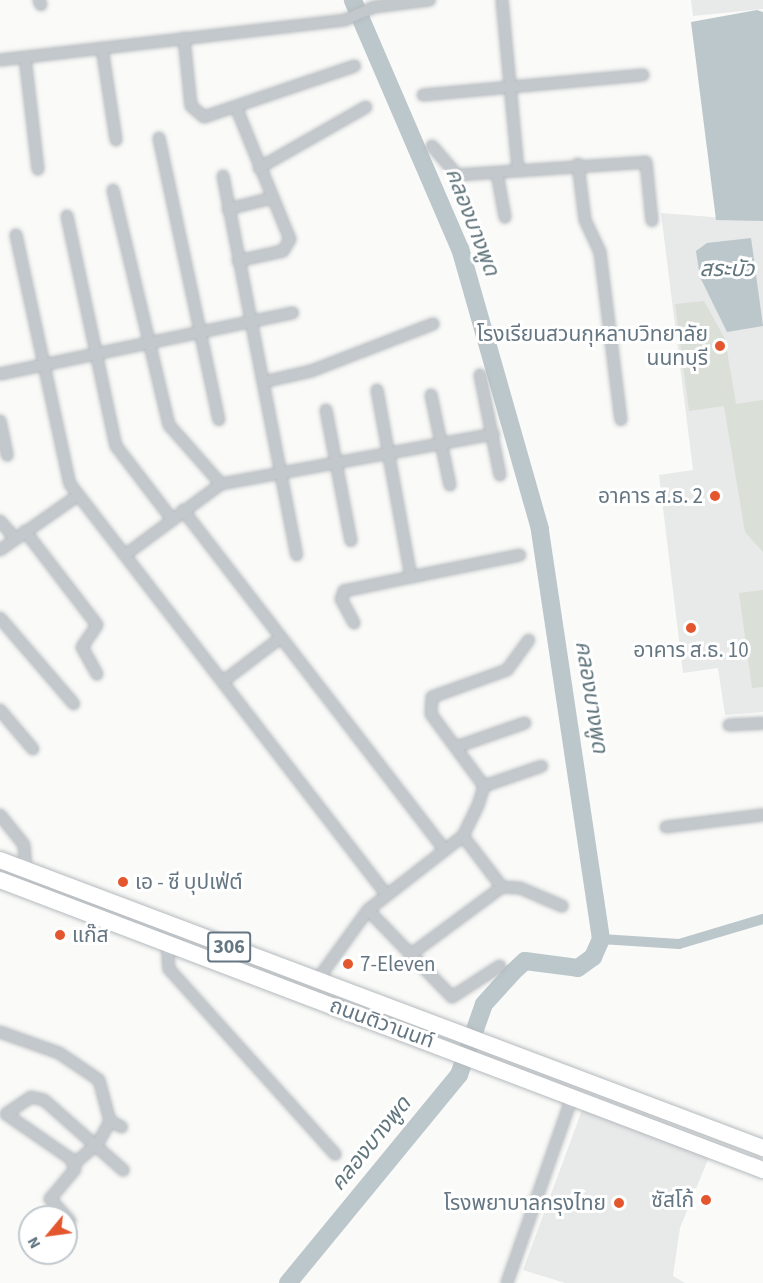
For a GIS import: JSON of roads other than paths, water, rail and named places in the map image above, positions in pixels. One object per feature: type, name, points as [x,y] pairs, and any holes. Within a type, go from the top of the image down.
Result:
[{"type":"main road","name":"ถนนติวานนท์","points":[[0,860],[318,979],[455,1041]]},
{"type":"main road","name":"ถนนติวานนท์","points":[[0,880],[167,943],[763,1148]]},
{"type":"main road","name":"ถนนติวานนท์","points":[[475,1048],[573,1095],[763,1170]]},
{"type":"street","points":[[0,60],[345,20],[374,7],[426,0]]},
{"type":"street","points":[[502,0],[518,170]]},
{"type":"street","points":[[184,38],[191,106],[197,116],[236,107],[355,66]]},
{"type":"street","points":[[102,48],[116,140]]},
{"type":"street","points":[[25,57],[38,169]]},
{"type":"street","points":[[423,95],[643,75]]},
{"type":"street","points":[[259,168],[366,106]]},
{"type":"street","points":[[236,107],[289,246],[238,261]]},
{"type":"street","points":[[159,138],[219,420]]},
{"type":"street","points":[[432,146],[452,173],[496,173],[578,164],[646,162],[652,221]]},
{"type":"street","points":[[578,164],[585,220],[600,252],[621,420]]},
{"type":"street","points":[[496,173],[505,217]]},
{"type":"street","points":[[223,176],[297,555]]},
{"type":"street","points":[[113,190],[169,425],[221,484]]},
{"type":"street","points":[[228,209],[272,198]]},
{"type":"street","points":[[67,216],[116,446],[171,518]]},
{"type":"street","points":[[16,236],[70,484],[77,496],[225,680],[386,894]]},
{"type":"street","points":[[0,374],[293,314]]},
{"type":"street","points":[[263,382],[311,371],[433,324]]},
{"type":"street","points":[[480,375],[500,475]]},
{"type":"street","points":[[377,390],[411,577]]},
{"type":"street","points":[[431,394],[450,485]]},
{"type":"street","points":[[326,410],[351,541]]},
{"type":"street","points":[[0,421],[7,455]]},
{"type":"street","points":[[125,555],[171,518],[221,484],[282,475],[493,434]]},
{"type":"street","points":[[0,550],[14,537],[77,496]]},
{"type":"street","points":[[183,510],[279,639],[444,849]]},
{"type":"street","points":[[0,521],[14,537]]},
{"type":"street","points":[[25,531],[97,625],[81,647],[97,674]]},
{"type":"street","points":[[354,624],[341,599],[344,591],[520,555]]},
{"type":"street","points":[[0,618],[74,704]]},
{"type":"street","points":[[225,680],[279,639]]},
{"type":"street","points":[[484,786],[431,714],[432,697],[507,670],[529,640]]},
{"type":"street","points":[[0,710],[33,749]]},
{"type":"street","points":[[456,747],[525,723]]},
{"type":"street","points":[[729,725],[763,723]]},
{"type":"street","points":[[318,979],[368,910],[463,836],[484,786],[542,766]]},
{"type":"street","points":[[666,827],[763,814]]},
{"type":"street","points":[[0,815],[24,845],[26,870]]},
{"type":"street","points":[[463,836],[502,887]]},
{"type":"street","points":[[410,955],[502,887],[520,888],[562,906]]},
{"type":"street","points":[[368,910],[452,997],[500,966]]},
{"type":"street","points":[[167,943],[169,969],[335,1154]]},
{"type":"street","points":[[0,1032],[58,1053],[99,1080],[110,1121],[98,1143],[74,1164],[50,1199],[55,1205]]},
{"type":"street","points":[[507,1283],[573,1095]]},
{"type":"street","points":[[74,1164],[3,1113],[37,1097],[98,1143],[123,1170]]},
{"type":"street","points":[[110,1121],[122,1127]]},
{"type":"water","points":[[757,10],[763,12],[763,221],[716,220],[691,22]]},
{"type":"water","name":"สระบัว","points":[[751,238],[763,326],[727,332],[700,277],[696,251],[707,243]]},
{"type":"waterway","name":"คลองบางพูด","points":[[288,1283],[459,1075],[484,1004],[513,972],[525,961],[578,968],[593,957],[601,939],[540,529],[460,249],[353,0]]},
{"type":"waterway","points":[[601,939],[679,944],[763,919]]},
{"type":"place","name":"โรงเรียนสวนกุหลาบวิทยาลัย นนทบุรี","points":[[720,346]]},
{"type":"place","name":"อาคาร ส.ธ. 2","points":[[715,496]]},
{"type":"place","name":"อาคาร ส.ธ. 10","points":[[691,628]]},
{"type":"place","name":"เอ - ซี บุปเฟ่ต์","points":[[123,882]]},
{"type":"place","name":"แก๊ส","points":[[60,935]]},
{"type":"place","name":"7-Eleven","points":[[348,964]]},
{"type":"place","name":"ซัสโก้","points":[[706,1200]]},
{"type":"place","name":"โรงพยาบาลกรุงไทย","points":[[619,1203]]}]
